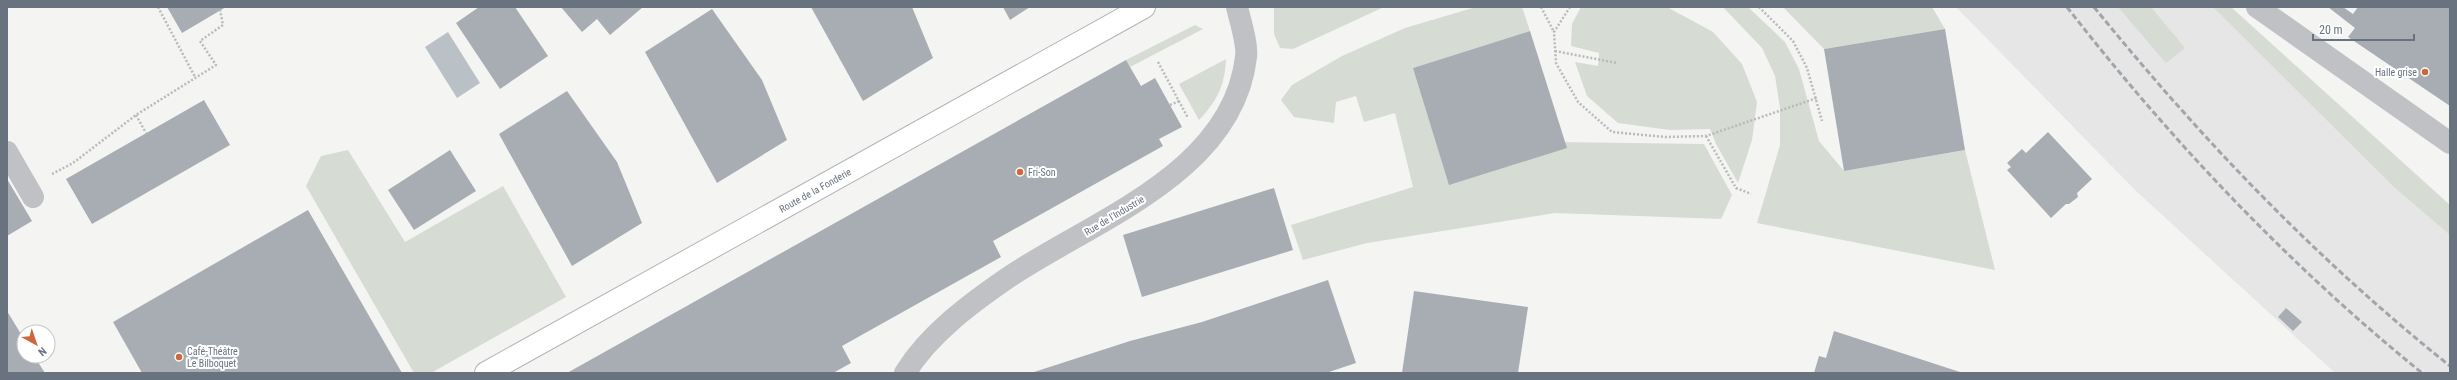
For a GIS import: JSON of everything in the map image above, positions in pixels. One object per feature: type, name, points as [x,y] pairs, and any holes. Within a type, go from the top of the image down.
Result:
[{"type":"main road","name":"Route de la Fonderie","points":[[486,373],[1144,7]]},
{"type":"street","name":"Rue de l'Industrie","points":[[905,373],[947,324],[1009,277],[1142,198],[1173,175],[1204,146],[1235,104],[1246,56],[1237,7]]},
{"type":"street","points":[[2257,7],[2450,143]]},
{"type":"street","points":[[7,152],[33,198]]},
{"type":"path","points":[[158,7],[195,77]]},
{"type":"path","points":[[1541,7],[1554,32],[1556,63],[1578,102],[1612,132],[1665,137],[1706,136],[1817,98]]},
{"type":"path","points":[[1554,32],[1570,7]]},
{"type":"path","points":[[1759,7],[1793,41],[1807,68],[1817,98],[1822,121]]},
{"type":"path","points":[[73,163],[136,115],[216,65],[200,41],[223,25],[220,10]]},
{"type":"path","points":[[1556,51],[1617,62]]},
{"type":"path","points":[[1158,62],[1172,88]]},
{"type":"path","points":[[1170,105],[1179,101]]},
{"type":"path","points":[[136,115],[146,133]]},
{"type":"path","points":[[1706,136],[1736,188],[1751,194]]},
{"type":"shaded area","points":[[1274,7],[1384,7],[1293,49],[1280,48],[1274,34]]},
{"type":"shaded area","points":[[1476,7],[1522,7],[1530,31],[1413,68],[1555,142],[1704,144],[1732,195],[1721,219],[1555,213],[1367,243],[1303,260],[1291,225],[1413,187],[1395,113],[1364,122],[1356,96],[1336,102],[1334,123],[1294,117],[1281,100],[1292,85],[1342,56],[1405,28]]},
{"type":"shaded area","points":[[1581,7],[1667,7],[1713,32],[1742,64],[1757,102],[1752,140],[1738,183],[1716,144],[1710,129],[1670,130],[1618,123],[1587,96],[1575,62],[1598,66],[1599,53],[1571,46],[1572,24]]},
{"type":"shaded area","points":[[1723,7],[1748,7],[1785,42],[1799,69],[1819,141],[1844,171],[1965,150],[1995,270],[1757,223],[1780,145],[1780,108],[1775,76],[1762,48]]},
{"type":"shaded area","points":[[1783,7],[1932,7],[1945,29],[1824,49]]},
{"type":"shaded area","points":[[1956,7],[2224,7],[2450,213],[2450,373],[2335,373],[2135,190]]},
{"type":"shaded area","points":[[2118,7],[2151,7],[2185,48],[2166,63]]},
{"type":"shaded area","points":[[2213,7],[2231,7],[2450,205],[2450,235],[2394,187]]},
{"type":"shaded area","points":[[1195,25],[1203,29],[1130,67],[1126,60]]},
{"type":"shaded area","points":[[448,32],[480,83],[457,98],[425,47]]},
{"type":"shaded area","points":[[1226,59],[1224,77],[1219,92],[1211,106],[1199,120],[1179,84]]},
{"type":"shaded area","points":[[348,150],[405,242],[503,186],[566,297],[431,373],[414,373],[306,186],[321,156]]},
{"type":"building","points":[[167,7],[226,7],[182,33]]},
{"type":"building","points":[[479,7],[515,7],[548,56],[500,89],[456,23]]},
{"type":"building","points":[[561,7],[643,7],[610,35],[597,19],[582,32]]},
{"type":"building","points":[[811,7],[912,7],[933,58],[863,101]]},
{"type":"building","points":[[1003,7],[1030,7],[1010,20]]},
{"type":"building","name":"Halle grise","points":[[2328,7],[2343,7],[2353,14],[2358,7],[2450,7],[2450,106],[2348,37],[2355,28]]},
{"type":"building","points":[[712,9],[762,80],[787,140],[717,183],[645,52]]},
{"type":"building","points":[[1945,29],[1965,150],[1844,171],[1824,49]]},
{"type":"building","points":[[1530,31],[1567,148],[1449,185],[1413,68]]},
{"type":"building","points":[[1126,60],[1141,86],[1155,78],[1182,127],[1159,139],[1163,146],[993,241],[1001,257],[842,346],[851,363],[833,373],[567,373]]},
{"type":"building","points":[[567,91],[617,162],[642,223],[572,266],[499,134]]},
{"type":"building","points":[[204,100],[230,145],[92,224],[66,179]]},
{"type":"building","points":[[2048,132],[2092,179],[2077,193],[2078,197],[2069,204],[2066,204],[2051,218],[2007,170],[2011,167],[2007,163],[2022,149],[2026,153]]},
{"type":"building","points":[[450,150],[476,191],[414,230],[388,190]]},
{"type":"building","points":[[7,179],[32,221],[7,236]]},
{"type":"building","points":[[1274,188],[1293,250],[1142,297],[1123,235]]},
{"type":"building","points":[[308,210],[402,373],[142,373],[113,322]]},
{"type":"building","points":[[1328,280],[1356,363],[1326,373],[1031,373],[1130,341],[1202,322]]},
{"type":"building","points":[[1414,291],[1528,307],[1518,373],[1402,373]]},
{"type":"building","points":[[2286,308],[2302,322],[2293,331],[2278,317]]},
{"type":"building","points":[[7,311],[16,326],[16,364],[39,364],[45,373],[7,373]]},
{"type":"building","points":[[1834,331],[1963,373],[1814,373],[1819,356],[1826,358]]},
{"type":"railway","points":[[2067,7],[2148,106],[2234,200],[2325,290],[2422,373]]},
{"type":"railway","points":[[2094,7],[2177,104],[2262,196],[2353,283],[2400,325],[2450,366]]},
{"type":"place","name":"Halle grise","points":[[2425,72]]},
{"type":"place","name":"Fri-Son","points":[[1020,172]]},
{"type":"place","name":"Café-Théâtre Le Bilboquet","points":[[179,357]]}]
